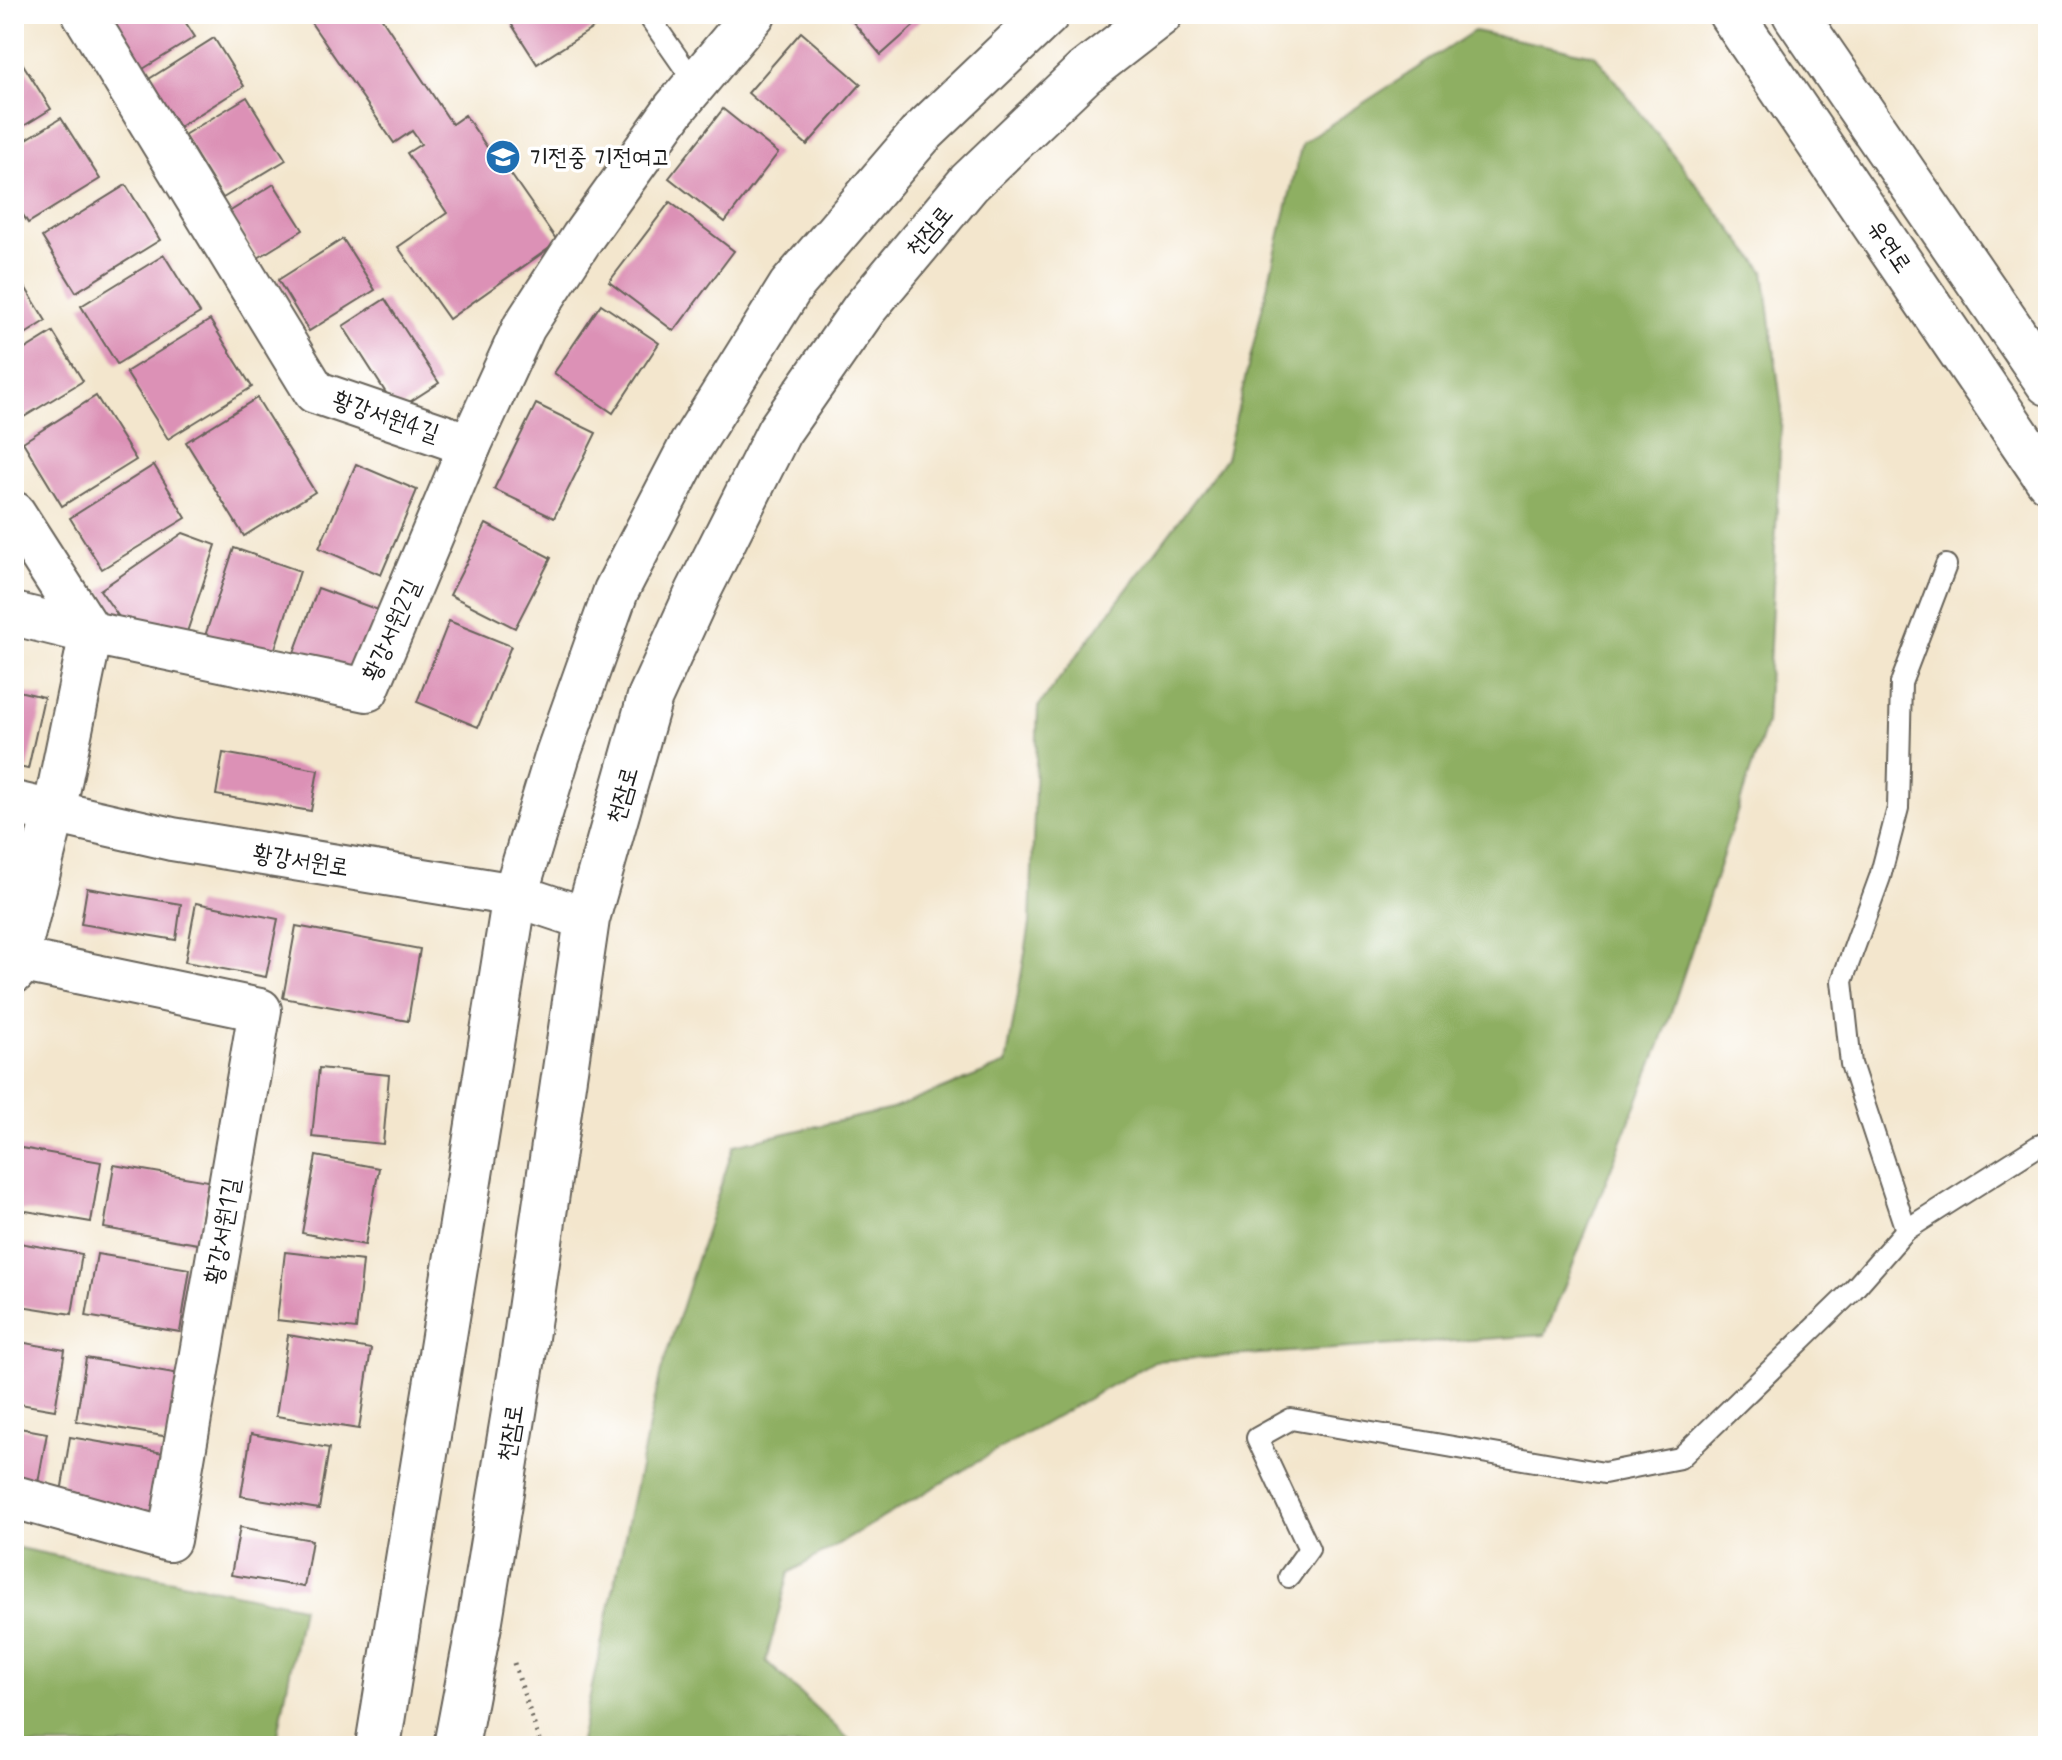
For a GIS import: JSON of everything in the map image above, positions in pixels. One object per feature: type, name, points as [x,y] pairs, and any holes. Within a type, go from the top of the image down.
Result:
[{"type":"street","name":"황강서원4길","points":[[84,14],[315,392],[470,445],[524,327],[582,238],[675,108],[754,14]]},
{"type":"street","points":[[378,1746],[515,895],[558,754],[616,591],[691,446],[791,286],[921,134],[1047,14]]},
{"type":"street","name":"천잠로","points":[[456,1746],[524,1351],[587,919],[650,697],[698,592],[779,431],[864,309],[969,183],[1084,73],[1160,14]]},
{"type":"street","name":"유연로","points":[[1731,14],[2048,480]]},
{"type":"street","points":[[1795,14],[2048,383]]},
{"type":"street","name":"황강서원2길","points":[[14,614],[367,690],[470,445]]},
{"type":"street","points":[[14,513],[91,633]]},
{"type":"street","name":"황강서원1길","points":[[14,1497],[169,1540],[260,1010],[15,964],[54,812],[91,633]]},
{"type":"street","name":"황강서원로","points":[[14,803],[172,839],[515,895],[587,919]]},
{"type":"lane","points":[[647,14],[695,83]]},
{"type":"lane","points":[[1906,1230],[1851,1064],[1842,981],[1880,877],[1898,808],[1901,683],[1946,565]]},
{"type":"lane","points":[[1289,1577],[1309,1549],[1257,1438],[1291,1419],[1604,1473],[1680,1458],[1853,1290],[1906,1230],[2048,1142]]},
{"type":"path","points":[[480,1620],[516,1666],[540,1746]]},
{"type":"green space","points":[[1474,31],[1595,55],[1764,271],[1782,410],[1766,724],[1663,1037],[1545,1335],[1154,1361],[789,1573],[766,1661],[856,1746],[579,1746],[661,1371],[734,1145],[892,1109],[1006,1064],[1030,924],[1038,707],[1226,458],[1302,143]]},
{"type":"green space","points":[[14,1547],[302,1607],[276,1746],[14,1746]]},
{"type":"building","points":[[102,14],[180,14],[195,37],[138,72]]},
{"type":"building","points":[[305,14],[379,14],[452,124],[465,115],[558,242],[449,319],[398,247],[447,213],[407,153],[421,144],[412,131],[394,143]]},
{"type":"building","points":[[505,14],[604,14],[607,19],[537,64]]},
{"type":"building","points":[[846,14],[927,14],[881,55]]},
{"type":"building","points":[[801,32],[861,84],[807,145],[748,93]]},
{"type":"building","points":[[214,38],[244,86],[179,127],[149,79]]},
{"type":"building","points":[[14,54],[51,109],[14,132]]},
{"type":"building","points":[[247,97],[286,160],[223,198],[184,135]]},
{"type":"building","points":[[723,109],[778,153],[725,222],[669,178]]},
{"type":"building","points":[[61,118],[100,179],[28,223],[14,200],[14,147]]},
{"type":"building","points":[[274,184],[303,230],[258,258],[229,212]]},
{"type":"building","points":[[126,185],[160,240],[76,292],[42,237]]},
{"type":"building","points":[[670,202],[734,251],[674,331],[609,282]]},
{"type":"building","points":[[343,239],[375,290],[309,331],[278,280]]},
{"type":"building","points":[[164,255],[200,313],[117,364],[81,306]]},
{"type":"building","points":[[14,269],[46,321],[14,341]]},
{"type":"building","points":[[385,299],[439,383],[397,410],[343,326]]},
{"type":"building","points":[[601,304],[659,343],[613,413],[554,373]]},
{"type":"building","points":[[210,320],[252,387],[168,439],[126,372]]},
{"type":"building","points":[[53,332],[83,381],[14,423],[14,356]]},
{"type":"building","points":[[96,396],[136,460],[62,506],[23,442]]},
{"type":"building","points":[[257,398],[315,492],[244,536],[186,442]]},
{"type":"building","points":[[536,404],[596,433],[554,518],[494,489]]},
{"type":"building","points":[[356,464],[417,490],[381,575],[319,548]]},
{"type":"building","points":[[154,465],[186,518],[102,569],[70,518]]},
{"type":"building","points":[[486,524],[551,558],[515,628],[450,595]]},
{"type":"building","points":[[183,533],[216,545],[186,635],[131,634],[100,590]]},
{"type":"building","points":[[234,548],[300,571],[270,664],[203,642]]},
{"type":"building","points":[[318,588],[384,612],[361,677],[294,653]]},
{"type":"building","points":[[449,621],[511,646],[478,727],[417,702]]},
{"type":"building","points":[[14,690],[44,697],[28,769],[14,766]]},
{"type":"building","points":[[223,753],[318,770],[311,811],[216,795]]},
{"type":"building","points":[[87,888],[181,904],[176,940],[81,924]]},
{"type":"building","points":[[196,903],[278,919],[266,977],[185,962]]},
{"type":"building","points":[[296,926],[420,949],[408,1021],[283,998]]},
{"type":"building","points":[[319,1068],[389,1075],[383,1144],[312,1137]]},
{"type":"building","points":[[16,1147],[101,1162],[91,1222],[14,1209]]},
{"type":"building","points":[[316,1156],[379,1168],[365,1245],[302,1233]]},
{"type":"building","points":[[114,1165],[208,1181],[198,1244],[104,1228]]},
{"type":"building","points":[[14,1242],[82,1254],[72,1314],[14,1305]]},
{"type":"building","points":[[285,1252],[363,1261],[356,1329],[277,1320]]},
{"type":"building","points":[[97,1254],[190,1269],[180,1332],[86,1316]]},
{"type":"building","points":[[288,1335],[371,1349],[359,1429],[276,1416]]},
{"type":"building","points":[[14,1341],[65,1350],[55,1410],[14,1403]]},
{"type":"building","points":[[86,1358],[180,1374],[169,1437],[76,1421]]},
{"type":"building","points":[[14,1427],[47,1433],[36,1494],[14,1490]]},
{"type":"building","points":[[251,1434],[329,1448],[319,1509],[241,1496]]},
{"type":"building","points":[[70,1437],[164,1453],[154,1515],[60,1499]]},
{"type":"building","points":[[240,1527],[312,1540],[304,1587],[231,1575]]},
{"type":"place","name":"기전중 기전여고","points":[[503,157]]}]
